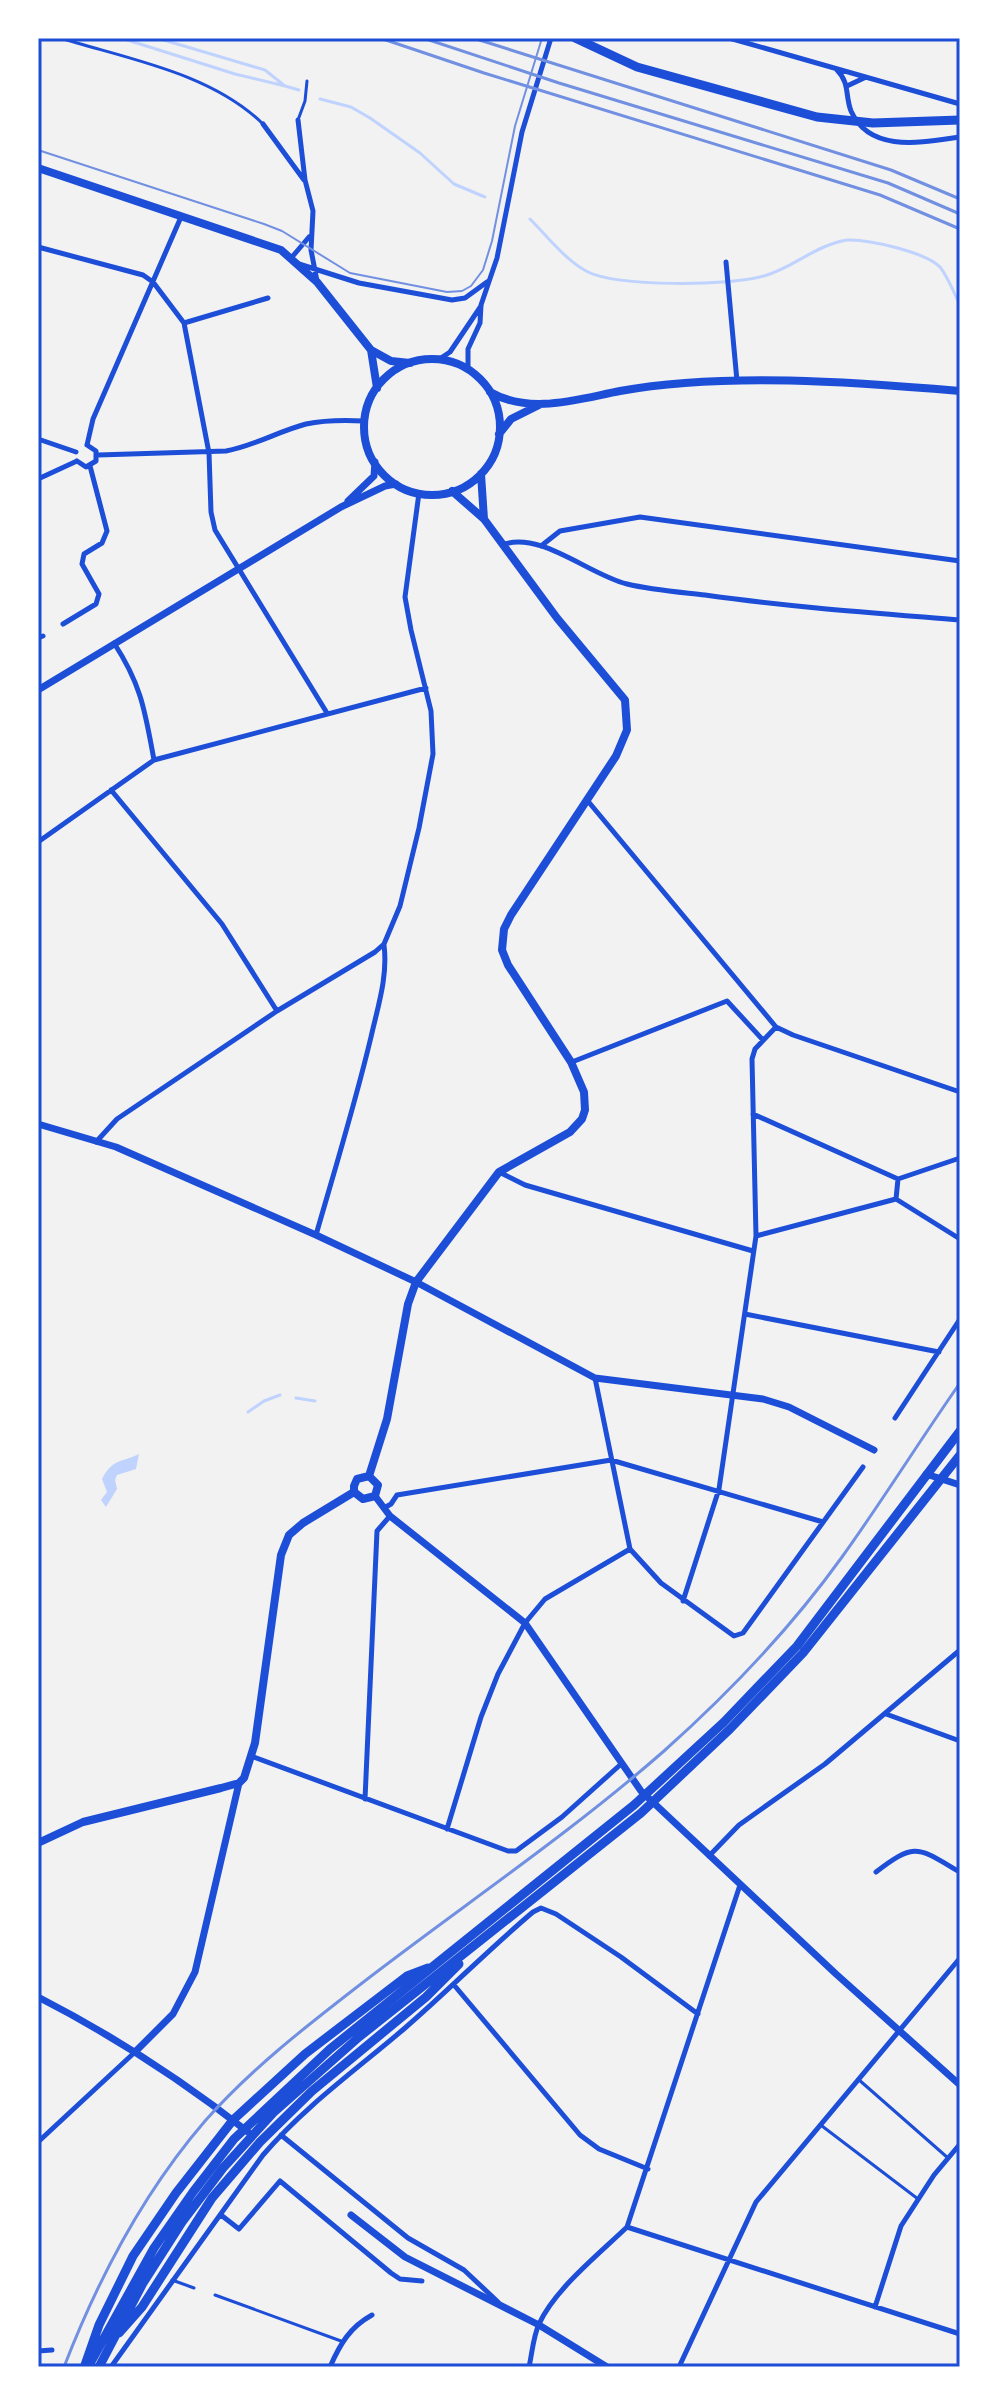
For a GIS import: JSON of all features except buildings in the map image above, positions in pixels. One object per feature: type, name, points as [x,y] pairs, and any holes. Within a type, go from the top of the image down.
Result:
[{"type":"main road","points":[[575,38],[637,67],[817,117],[873,123],[960,120]]},
{"type":"main road","points":[[38,168],[270,246],[295,261],[317,282],[371,350],[391,361],[410,363],[441,358],[468,367],[490,392],[498,415],[499,434],[495,452],[481,474],[465,486],[452,491],[419,493],[396,484],[375,462],[365,440],[364,421],[368,404],[377,388],[392,373],[410,363]]},
{"type":"main road","points":[[371,350],[377,388]]},
{"type":"main road","points":[[499,434],[511,419],[540,405],[679,384],[853,384],[960,391]]},
{"type":"main road","points":[[490,392],[507,401],[540,405]]},
{"type":"main road","points":[[481,474],[484,519]]},
{"type":"main road","points":[[369,1476],[387,1419],[408,1304],[416,1282],[499,1172],[570,1132],[582,1119],[585,1096],[571,1062],[508,965],[501,944],[511,915],[622,746],[628,719],[625,700],[573,638],[484,519],[452,491]]},
{"type":"main road","points":[[662,1787],[797,1646],[960,1431]]},
{"type":"main road","points":[[306,2076],[484,1937],[730,1729],[803,1653],[960,1455]]},
{"type":"main road","points":[[38,1843],[83,1822],[239,1783],[244,1778],[263,1689],[281,1555],[289,1535],[354,1492],[357,1479],[369,1476]]},
{"type":"main road","points":[[354,1492],[363,1499],[375,1496],[378,1485],[369,1476]]},
{"type":"main road","points":[[86,2367],[136,2278],[234,2139],[435,1965],[637,1809]]},
{"type":"main road","points":[[114,2338],[142,2307],[212,2198],[312,2091],[426,1997],[484,1937]]},
{"type":"main road","points":[[86,2367],[99,2325],[133,2256],[176,2193],[233,2120],[305,2054],[394,1985],[435,1965]]},
{"type":"main road","points":[[99,2367],[196,2194]]},
{"type":"street","points":[[441,358],[450,352],[481,305],[491,279],[506,221],[517,158],[551,38]]},
{"type":"street","points":[[729,38],[960,104]]},
{"type":"street","points":[[837,70],[847,86],[850,108],[857,122],[868,132],[881,139],[911,142],[960,137]]},
{"type":"street","points":[[847,86],[865,78]]},
{"type":"street","points":[[298,120],[305,180],[313,211],[310,237],[317,282]]},
{"type":"street","points":[[263,124],[305,180]]},
{"type":"street","points":[[87,445],[93,419],[181,215]]},
{"type":"street","points":[[310,237],[295,261],[359,283],[452,300],[475,293],[491,279]]},
{"type":"street","points":[[38,247],[143,275],[153,282],[184,323],[209,453],[211,512],[215,530],[327,713]]},
{"type":"street","points":[[726,262],[737,382]]},
{"type":"street","points":[[184,323],[268,298]]},
{"type":"street","points":[[468,367],[468,349],[480,323],[481,305]]},
{"type":"street","points":[[98,455],[209,453],[242,448],[304,425],[327,421],[364,421]]},
{"type":"street","points":[[38,439],[76,452]]},
{"type":"street","points":[[77,461],[79,447],[87,445],[94,448],[98,455],[96,461],[88,466]]},
{"type":"street","points":[[38,479],[77,461],[88,466],[107,531],[102,543],[84,554],[82,564],[99,599],[63,624]]},
{"type":"street","points":[[341,507],[374,476],[375,462]]},
{"type":"street","points":[[38,690],[341,507],[396,484]]},
{"type":"street","points":[[95,1142],[117,1119],[277,1011],[384,944],[394,926],[407,880],[433,754],[433,727],[405,597],[419,493]]},
{"type":"street","points":[[541,546],[560,531],[640,517],[960,561]]},
{"type":"street","points":[[502,545],[523,541],[541,546],[596,572],[639,586],[820,609],[960,620]]},
{"type":"street","points":[[114,643],[133,673],[141,696],[154,760]]},
{"type":"street","points":[[38,842],[154,760],[426,688]]},
{"type":"street","points":[[111,790],[222,924],[277,1011]]},
{"type":"street","points":[[586,799],[776,1027],[960,1092]]},
{"type":"street","points":[[316,1235],[379,1003],[387,965],[384,944]]},
{"type":"street","points":[[571,1062],[727,1001],[763,1040]]},
{"type":"street","points":[[683,1601],[719,1489],[756,1236],[752,1059],[755,1049],[776,1027]]},
{"type":"street","points":[[753,1114],[898,1179],[960,1158]]},
{"type":"street","points":[[38,1124],[116,1147],[316,1235],[416,1282],[595,1378],[732,1394],[789,1407],[874,1450]]},
{"type":"street","points":[[499,1172],[525,1185],[753,1251]]},
{"type":"street","points":[[896,1199],[898,1179]]},
{"type":"street","points":[[756,1236],[896,1199],[960,1239]]},
{"type":"street","points":[[745,1314],[939,1352]]},
{"type":"street","points":[[895,1418],[960,1319]]},
{"type":"street","points":[[595,1378],[630,1549],[661,1583],[683,1601],[738,1637],[863,1467]]},
{"type":"street","points":[[384,1509],[397,1495],[611,1460],[719,1489],[823,1522]]},
{"type":"street","points":[[926,1474],[960,1485]]},
{"type":"street","points":[[375,1496],[390,1516],[525,1623],[620,1765],[641,1791],[960,2085]]},
{"type":"street","points":[[365,1799],[377,1531],[390,1516]]},
{"type":"street","points":[[447,1829],[481,1717],[498,1674],[525,1623],[545,1599],[630,1549]]},
{"type":"street","points":[[709,1856],[739,1825],[825,1764],[960,1650]]},
{"type":"street","points":[[885,1714],[960,1741]]},
{"type":"street","points":[[251,1756],[508,1851],[516,1851],[562,1817],[620,1765]]},
{"type":"street","points":[[38,2142],[173,2014],[195,1972],[239,1783]]},
{"type":"street","points":[[876,1872],[896,1856],[910,1850],[928,1854],[960,1872]]},
{"type":"street","points":[[529,2367],[539,2325],[584,2267],[627,2227],[740,1885]]},
{"type":"street","points":[[111,2367],[263,2155],[281,2135],[329,2089],[454,1985],[473,1964],[533,1912],[545,1908],[621,1957],[698,2014]]},
{"type":"street","points":[[679,2367],[749,2211],[960,1958]]},
{"type":"street","points":[[454,1985],[580,2135],[599,2149],[648,2169]]},
{"type":"street","points":[[38,1997],[186,2084],[262,2144]]},
{"type":"street","points":[[281,2135],[414,2242],[464,2270],[501,2305]]},
{"type":"street","points":[[875,2307],[901,2226],[960,2144]]},
{"type":"street","points":[[221,2215],[239,2229],[280,2181],[391,2273],[400,2279],[422,2281]]},
{"type":"street","points":[[351,2215],[405,2257],[539,2325],[607,2367]]},
{"type":"street","points":[[627,2227],[960,2334]]},
{"type":"street","points":[[330,2367],[341,2341],[358,2323],[372,2315]]},
{"type":"street","points":[[38,2351],[52,2350]]},
{"type":"lane","points":[[60,38],[199,83],[250,111],[263,124]]},
{"type":"lane","points":[[298,120],[305,101],[307,81]]},
{"type":"lane","points":[[858,2079],[948,2158]]},
{"type":"lane","points":[[819,2124],[918,2199]]},
{"type":"lane","points":[[172,2280],[194,2288]]},
{"type":"lane","points":[[215,2295],[341,2341]]},
{"type":"water","points":[[139,1454],[136,1469],[117,1475],[117,1489],[106,1507],[101,1500],[107,1492],[102,1479],[106,1472],[114,1464]]},
{"type":"waterway","points":[[121,38],[235,74],[285,86]]},
{"type":"waterway","points":[[157,38],[265,70],[285,86],[299,90]]},
{"type":"waterway","points":[[320,99],[351,107],[370,118],[420,153],[454,184],[485,197]]},
{"type":"waterway","points":[[530,219],[564,255],[588,272],[603,277],[648,282],[702,283],[748,279],[787,267],[838,242],[856,240],[882,244],[933,261],[948,280],[960,305]]},
{"type":"waterway","points":[[248,1412],[280,1395]]},
{"type":"waterway","points":[[296,1398],[315,1401]]},
{"type":"tram line","points":[[38,150],[282,231],[350,273],[447,292],[462,291],[471,286],[483,270],[492,241],[515,126],[542,38]]},
{"type":"railway","points":[[380,38],[880,195],[960,229]]},
{"type":"railway","points":[[423,38],[559,83],[888,183],[960,214]]},
{"type":"railway","points":[[473,38],[891,170],[960,199]]},
{"type":"railway","points":[[64,2367],[124,2238],[162,2177],[205,2121],[240,2084],[297,2034],[589,1813],[664,1751],[712,1706],[758,1659],[822,1583],[960,1383]]}]
